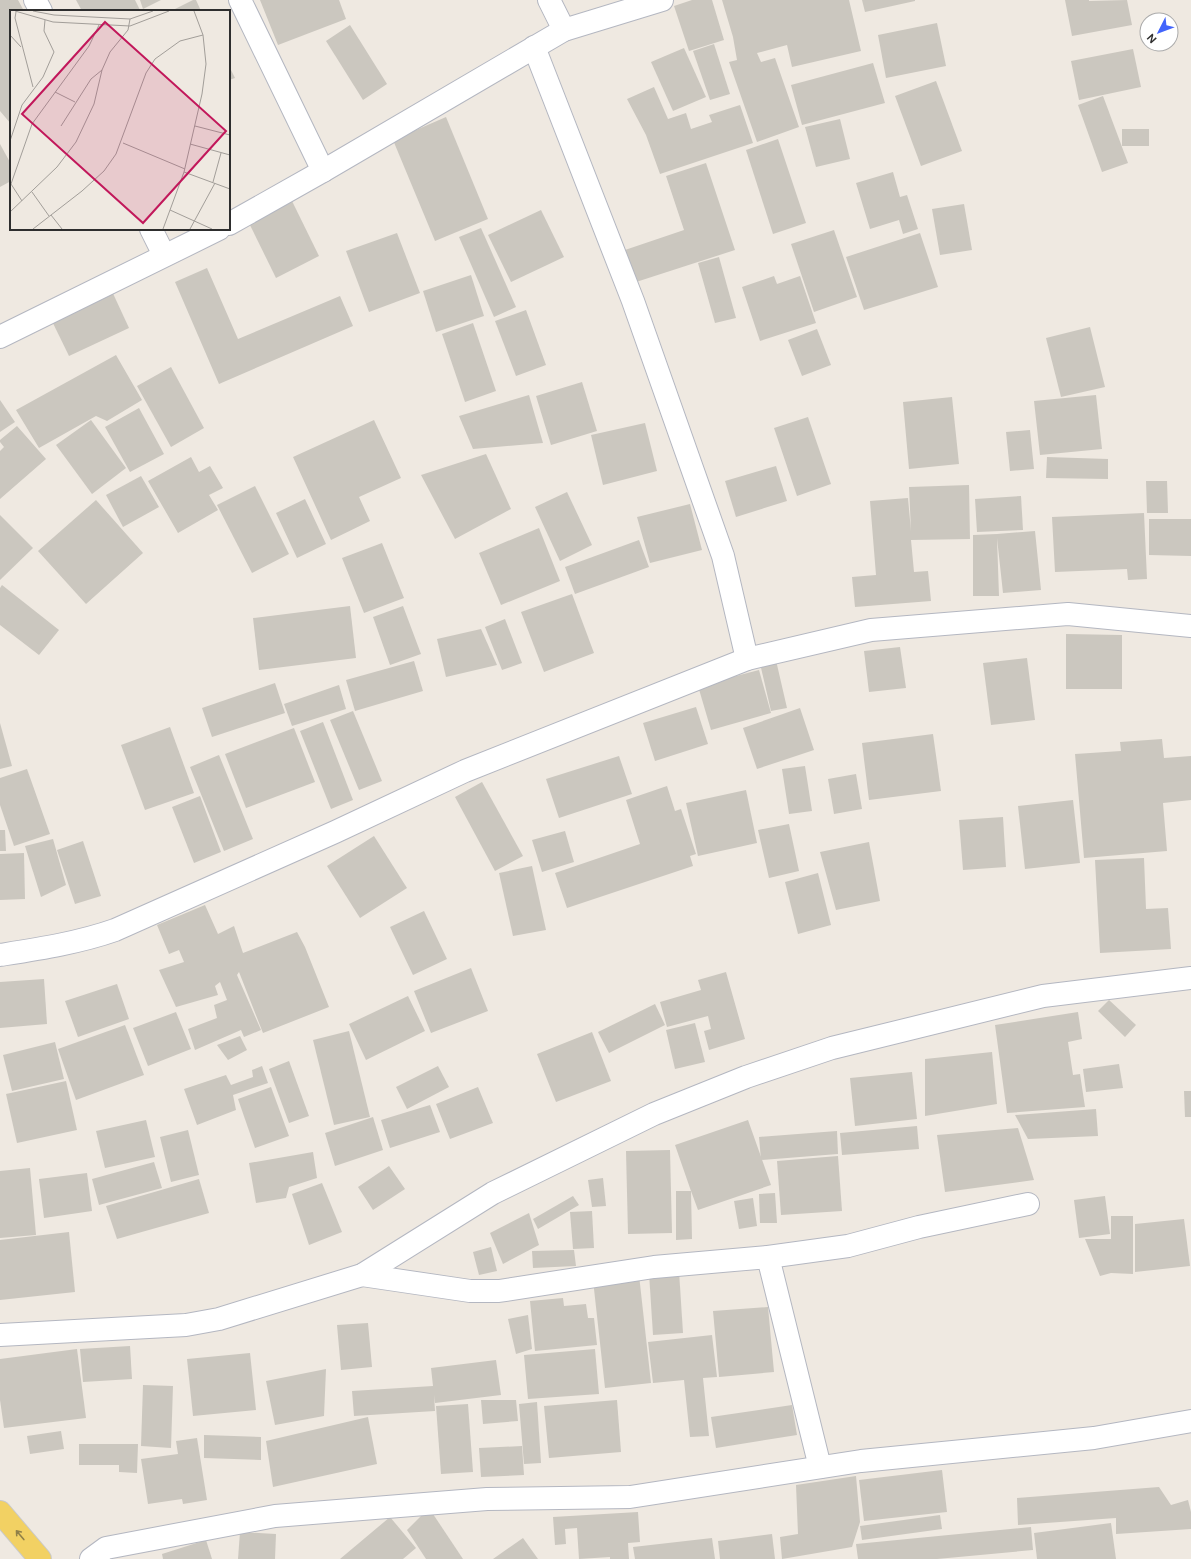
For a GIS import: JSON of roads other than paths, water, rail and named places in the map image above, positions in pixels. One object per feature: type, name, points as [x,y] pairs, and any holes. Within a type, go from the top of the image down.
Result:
[{"type":"main road","points":[[0,1512],[40,1559]]},
{"type":"street","points":[[35,0],[40,10]]},
{"type":"street","points":[[240,0],[323,172]]},
{"type":"street","points":[[549,0],[564,30]]},
{"type":"street","points":[[230,223],[323,172],[564,30],[662,0]]},
{"type":"street","points":[[534,47],[633,301],[723,556],[747,659]]},
{"type":"street","points":[[152,230],[164,255]]},
{"type":"street","points":[[0,337],[217,230]]},
{"type":"street","points":[[0,955],[48,948],[115,930],[335,832],[465,771],[747,659],[871,630],[1068,614],[1191,626]]},
{"type":"street","points":[[0,1335],[186,1325],[219,1319],[362,1275],[493,1193],[654,1114],[746,1077],[832,1048],[1043,996],[1191,978]]},
{"type":"street","points":[[362,1275],[470,1291],[499,1291],[654,1267],[768,1257],[848,1246],[919,1227],[1028,1204]]},
{"type":"street","points":[[768,1257],[820,1467]]},
{"type":"street","points":[[92,1559],[106,1548],[274,1516],[487,1499],[630,1497],[861,1461],[1094,1438],[1191,1421]]}]
